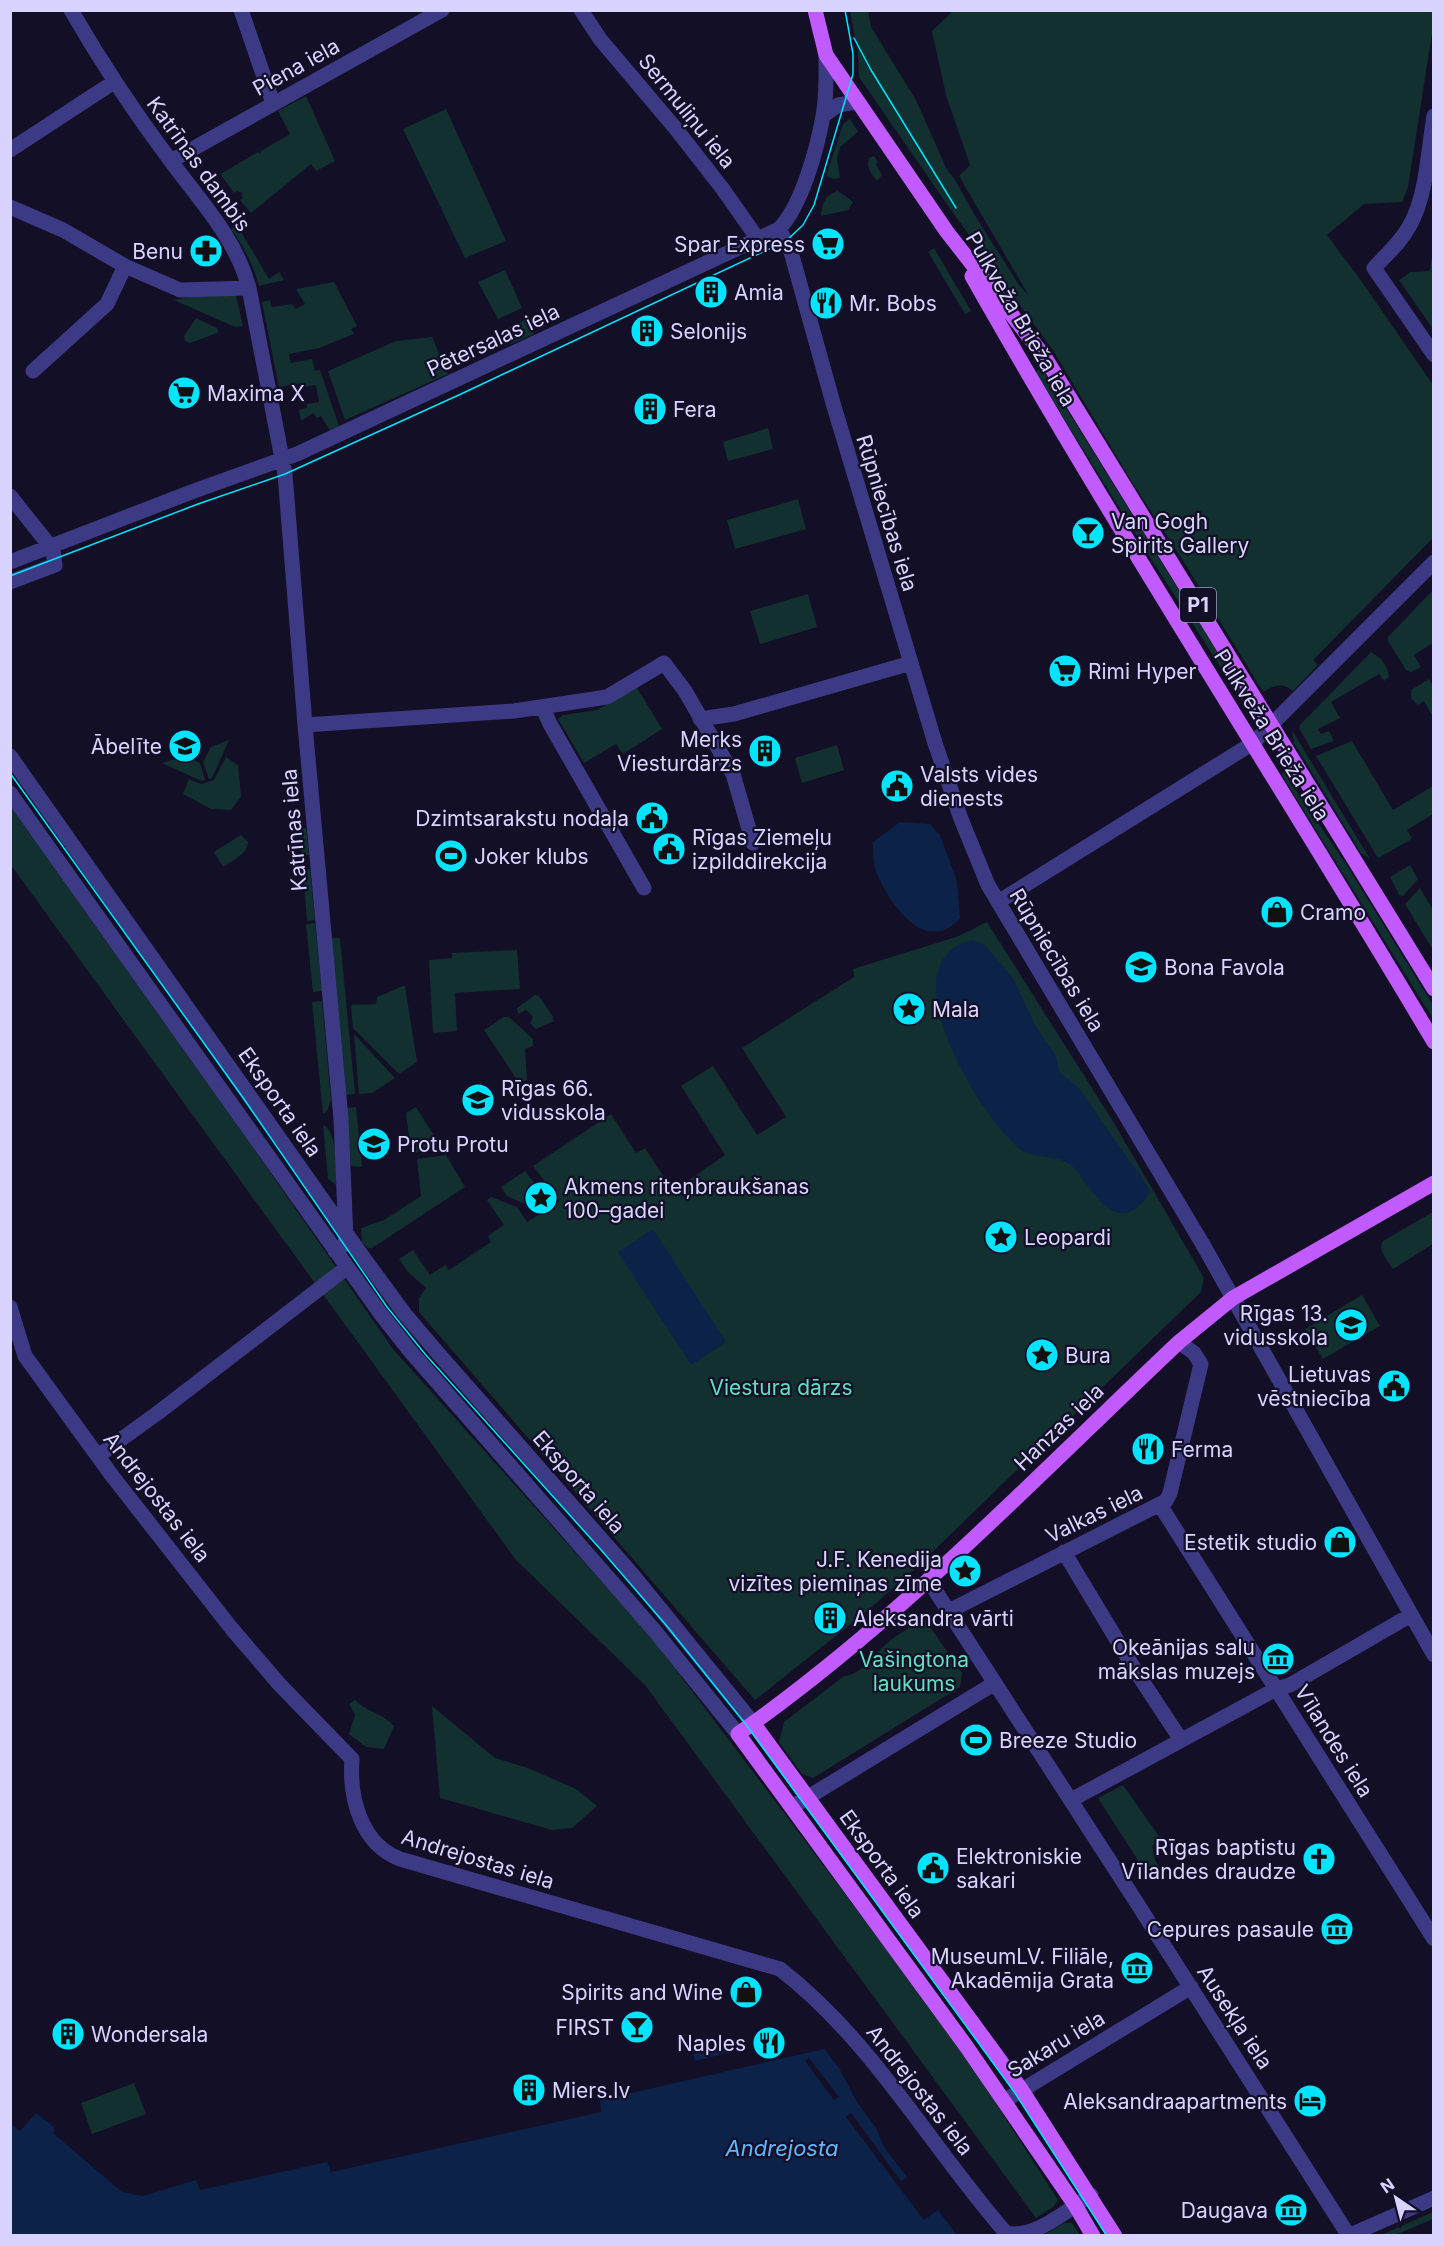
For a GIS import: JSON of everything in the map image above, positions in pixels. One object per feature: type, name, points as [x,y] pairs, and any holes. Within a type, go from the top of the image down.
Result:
[{"type":"main road","name":"P1","points":[[814,10],[826,55]]},
{"type":"main road","name":"Pulkveža Brieža iela","points":[[826,55],[947,232],[1044,356],[1434,989]]},
{"type":"main road","name":"Pulkveža Brieža iela","points":[[947,232],[1023,366],[1434,1042]]},
{"type":"main road","points":[[1023,366],[1023,358],[1028,352],[1035,351],[1044,356]]},
{"type":"main road","name":"Hanzas iela","points":[[738,1734],[850,1647],[929,1581],[1179,1342],[1233,1298],[1434,1183]]},
{"type":"main road","name":"Eksporta iela","points":[[753,1723],[1021,2089],[1115,2235]]},
{"type":"main road","name":"Eksporta iela","points":[[738,1734],[966,2046],[1093,2235]]},
{"type":"street","name":"Katrīnas dambis","points":[[71,10],[114,82],[225,232],[240,260],[249,288],[283,460]]},
{"type":"street","points":[[241,10],[273,103]]},
{"type":"street","name":"Piena iela","points":[[171,161],[442,10]]},
{"type":"street","name":"Sermuliņu iela","points":[[582,10],[600,39],[722,188],[757,240]]},
{"type":"street","name":"Pētersalas iela","points":[[10,562],[194,491],[283,460],[779,229],[788,220],[799,197],[823,116],[826,55]]},
{"type":"street","points":[[10,150],[114,82]]},
{"type":"street","points":[[823,116],[838,105],[857,102]]},
{"type":"street","points":[[1434,116],[1423,191],[1418,207],[1411,224],[1399,242],[1374,268],[1434,355]]},
{"type":"street","points":[[10,207],[63,230],[125,266],[180,290],[249,288]]},
{"type":"street","name":"Rūpniecības iela","points":[[779,229],[791,252],[832,403],[911,663],[972,849],[998,902],[1202,1243],[1434,1655]]},
{"type":"street","points":[[33,371],[107,304],[125,266]]},
{"type":"street","name":"Katrīnas iela","points":[[283,460],[341,1119],[346,1233]]},
{"type":"street","points":[[10,496],[50,546],[55,565],[10,582]]},
{"type":"street","points":[[998,902],[1253,743],[1434,562]]},
{"type":"street","points":[[305,725],[430,718],[543,708],[607,697],[664,663],[685,691],[737,783],[753,843]]},
{"type":"street","points":[[700,719],[734,714],[911,663]]},
{"type":"street","points":[[543,708],[644,888]]},
{"type":"street","name":"Eksporta iela","points":[[10,756],[327,1207],[411,1320],[632,1574],[753,1723]]},
{"type":"street","name":"Eksporta iela","points":[[10,793],[335,1251],[410,1351],[654,1630],[738,1734]]},
{"type":"street","points":[[312,1218],[344,1195]]},
{"type":"street","points":[[335,1251],[344,1245],[346,1233]]},
{"type":"street","points":[[98,1456],[341,1272]]},
{"type":"street","name":"Andrejostas iela","points":[[10,1307],[25,1356],[98,1456],[232,1629],[286,1693],[352,1759],[353,1801],[366,1829],[378,1847],[388,1855],[780,1970],[804,1988],[868,2054],[1006,2233],[1017,2235],[1027,2233],[1091,2195]]},
{"type":"street","name":"Valkas iela","points":[[949,1611],[1166,1501],[1170,1493],[1201,1364],[1194,1353],[1179,1342]]},
{"type":"street","name":"Vīlandes iela","points":[[1160,1505],[1434,1939]]},
{"type":"street","points":[[1064,1552],[1135,1670],[1181,1740]]},
{"type":"street","name":"Ausekļa iela","points":[[929,1581],[1348,2235]]},
{"type":"street","points":[[1071,1800],[1276,1689],[1290,1685],[1411,1615]]},
{"type":"street","points":[[792,1807],[995,1683]]},
{"type":"street","name":"Sakaru iela","points":[[1004,2101],[1191,1987]]},
{"type":"street","points":[[1348,2235],[1434,2198]]},
{"type":"green space","points":[[850,11],[868,11],[871,27],[916,100],[947,170],[1019,285],[1029,296],[959,176],[970,165],[946,95],[932,31],[953,11],[1433,11],[1433,27],[1408,187],[1402,202],[1364,204],[1327,235],[1433,385],[1433,538],[1313,660],[1318,665],[1293,691],[1286,686],[1278,686],[1263,692],[1054,352],[951,210],[859,77],[858,54]]},
{"type":"green space","points":[[306,96],[335,161],[316,171],[311,164],[251,213],[240,200],[243,198],[241,195],[243,193],[237,191],[234,193],[221,175],[258,152],[260,154],[261,151],[290,134],[278,111]]},
{"type":"green space","points":[[446,109],[506,241],[465,258],[403,129]]},
{"type":"green space","points":[[850,119],[858,132],[840,147],[837,159],[840,178],[834,179],[826,176],[843,124]]},
{"type":"green space","points":[[874,156],[882,175],[877,181],[868,165],[869,158]]},
{"type":"green space","points":[[838,191],[853,202],[848,210],[821,216],[825,200],[830,194]]},
{"type":"green space","points":[[237,225],[269,279],[279,272],[284,280],[259,286],[248,256],[231,229]]},
{"type":"green space","points":[[1433,247],[1433,329],[1399,280],[1411,272],[1430,271]]},
{"type":"green space","points":[[934,248],[971,311],[965,314],[928,252]]},
{"type":"green space","points":[[505,270],[522,308],[498,319],[478,282]]},
{"type":"green space","points":[[334,282],[357,326],[351,329],[354,334],[319,348],[289,354],[291,363],[312,359],[315,371],[320,370],[339,426],[330,430],[321,416],[317,418],[313,413],[301,421],[299,410],[307,408],[307,404],[319,402],[316,385],[303,387],[302,383],[279,387],[262,302],[270,300],[272,307],[292,304],[296,309],[305,304],[296,289]]},
{"type":"green space","points":[[222,291],[236,295],[243,326],[235,327],[174,300]]},
{"type":"green space","points":[[196,318],[217,328],[217,333],[190,343],[185,341],[184,336]]},
{"type":"green space","points":[[527,319],[534,334],[511,344],[504,330]]},
{"type":"green space","points":[[432,337],[448,374],[345,420],[328,371],[396,341]]},
{"type":"green space","points":[[1040,369],[1250,704],[1246,707],[1037,375],[1036,371]]},
{"type":"green space","points":[[768,428],[773,449],[728,461],[723,442]]},
{"type":"green space","points":[[798,499],[806,529],[735,549],[727,520]]},
{"type":"green space","points":[[1433,590],[1433,643],[1414,655],[1421,667],[1411,672],[1406,670],[1388,641],[1388,637]]},
{"type":"green space","points":[[808,594],[817,627],[760,644],[750,611]]},
{"type":"green space","points":[[1371,652],[1383,662],[1389,677],[1384,681],[1379,674],[1331,702],[1340,718],[1318,729],[1321,734],[1329,731],[1334,741],[1311,749],[1299,728],[1300,725]]},
{"type":"green space","points":[[1429,679],[1433,686],[1433,717],[1424,701],[1418,705],[1411,698],[1411,690]]},
{"type":"green space","points":[[637,688],[662,729],[623,754],[616,744],[584,763],[558,719],[563,715],[597,710]]},
{"type":"green space","points":[[1292,730],[1370,859],[1361,853],[1294,743]]},
{"type":"green space","points":[[229,740],[212,778],[209,779],[203,762],[211,747]]},
{"type":"green space","points":[[1352,741],[1393,810],[1433,786],[1433,814],[1407,830],[1412,839],[1378,858],[1316,756]]},
{"type":"green space","points":[[837,745],[844,770],[802,783],[795,758]]},
{"type":"green space","points":[[186,756],[200,763],[205,780],[202,781],[162,763]]},
{"type":"green space","points":[[226,757],[238,765],[241,797],[231,810],[211,809],[183,794],[189,779],[201,784],[214,780]]},
{"type":"green space","points":[[1283,771],[1348,867],[1433,1005],[1433,1019],[1282,775]]},
{"type":"green space","points":[[10,806],[393,1349],[652,1638],[956,2041],[1058,2200],[1053,2207],[1036,2218],[645,1685],[516,1560],[11,865]]},
{"type":"green space","points":[[306,828],[309,855],[302,855],[299,829]]},
{"type":"green space","points":[[241,835],[248,842],[247,847],[239,857],[223,867],[214,852]]},
{"type":"green space","points":[[1410,865],[1418,879],[1403,896],[1399,895],[1390,877]]},
{"type":"green space","points":[[310,869],[315,920],[307,921],[303,870]]},
{"type":"green space","points":[[1420,888],[1433,910],[1433,950],[1405,904]]},
{"type":"green space","name":"Viestura dārzs","points":[[987,922],[1114,1123],[1204,1278],[1201,1292],[921,1563],[866,1612],[755,1700],[419,1312],[419,1298],[426,1288],[408,1272],[399,1259],[413,1250],[430,1275],[445,1265],[449,1270],[491,1242],[488,1236],[504,1225],[487,1200],[491,1197],[517,1207],[527,1222],[543,1212],[507,1196],[501,1187],[525,1171],[552,1206],[560,1201],[533,1166],[611,1114],[636,1153],[645,1148],[673,1191],[725,1155],[681,1086],[713,1066],[757,1135],[786,1117],[742,1048],[854,977],[853,969],[959,936]]},
{"type":"green space","points":[[315,923],[322,991],[313,992],[306,924]]},
{"type":"green space","points":[[330,938],[340,938],[355,1094],[345,1095]]},
{"type":"green space","points":[[517,950],[520,989],[455,993],[457,1031],[433,1033],[429,960],[452,958],[452,953]]},
{"type":"green space","points":[[405,986],[417,1062],[399,1074],[353,1028],[351,1005],[376,1004],[377,997]]},
{"type":"green space","points":[[535,995],[539,996],[554,1021],[536,1029],[530,1023],[533,1017],[526,1010],[518,1014],[517,1008]]},
{"type":"green space","points":[[322,1001],[331,1100],[327,1111],[323,1114],[312,1002]]},
{"type":"green space","points":[[504,1017],[509,1017],[533,1039],[533,1046],[525,1049],[527,1080],[519,1083],[484,1030]]},
{"type":"green space","points":[[354,1034],[395,1078],[372,1093],[359,1094]]},
{"type":"green space","points":[[356,1107],[362,1167],[351,1166],[346,1108]]},
{"type":"green space","points":[[416,1107],[443,1150],[411,1153],[406,1113]]},
{"type":"green space","points":[[323,1125],[328,1129],[334,1143],[336,1185],[328,1179]]},
{"type":"green space","points":[[446,1155],[465,1187],[372,1248],[368,1248],[362,1242],[361,1228],[384,1220],[421,1196],[417,1159]]},
{"type":"green space","points":[[1433,1212],[1433,1244],[1393,1269],[1382,1252],[1383,1241]]},
{"type":"green space","points":[[1362,1295],[1380,1326],[1323,1359],[1305,1329]]},
{"type":"green space","name":"Vašingtona laukums","points":[[924,1618],[962,1673],[960,1687],[813,1778],[802,1774],[779,1742],[784,1722],[844,1676],[856,1673],[889,1641]]},
{"type":"green space","points":[[355,1700],[394,1726],[384,1749],[366,1747],[349,1734],[355,1715],[349,1704]]},
{"type":"green space","points":[[432,1706],[495,1758],[528,1768],[576,1789],[597,1806],[572,1828],[552,1830],[440,1798]]},
{"type":"green space","points":[[1123,1785],[1161,1839],[1152,1846],[1155,1860],[1164,1873],[1151,1881],[1098,1798]]},
{"type":"green space","points":[[134,2083],[146,2114],[92,2134],[81,2103]]},
{"type":"green space","points":[[1433,2212],[1433,2219],[1395,2235],[1381,2235]]},
{"type":"green space","points":[[1064,2223],[1072,2223],[1080,2235],[1044,2235]]},
{"type":"water","points":[[900,822],[930,824],[940,835],[957,881],[960,918],[947,929],[935,932],[922,929],[911,922],[891,899],[877,874],[873,842]]},
{"type":"water","points":[[972,940],[984,944],[1013,978],[1036,1027],[1056,1056],[1059,1072],[1078,1087],[1150,1190],[1143,1202],[1127,1213],[1118,1213],[1100,1201],[1067,1162],[1032,1155],[1020,1149],[983,1106],[964,1074],[948,1040],[938,1007],[937,977],[947,954]]},
{"type":"water","points":[[653,1229],[726,1342],[691,1365],[618,1252]]},
{"type":"water","points":[[726,2047],[727,2053],[695,2061],[693,2054]]},
{"type":"water","name":"Andrejosta","points":[[824,2049],[839,2068],[857,2102],[876,2128],[884,2147],[922,2197],[943,2210],[961,2235],[11,2235],[10,2123],[20,2131],[36,2113],[55,2128],[53,2133],[122,2192],[143,2196],[196,2180],[200,2190],[327,2162],[331,2172],[601,2112],[600,2100]]},
{"type":"pier","points":[[809,2058],[839,2097],[834,2100],[805,2061]]},
{"type":"pier","points":[[851,2113],[901,2181],[910,2175],[924,2195],[945,2208],[964,2236],[957,2235],[938,2210],[924,2220],[846,2117]]},
{"type":"tram line","points":[[10,576],[198,504],[285,474],[786,241],[803,225],[814,205],[853,74],[853,54],[845,10]]},
{"type":"tram line","points":[[854,38],[871,70],[956,208]]},
{"type":"tram line","points":[[10,773],[244,1099],[387,1307],[425,1354],[666,1625],[748,1727],[1015,2093],[1107,2236]]},
{"type":"place","name":"Spar Express","points":[[828,244]]},
{"type":"place","name":"Benu","points":[[206,251]]},
{"type":"place","name":"Amia","points":[[711,292]]},
{"type":"place","name":"Mr. Bobs","points":[[826,303]]},
{"type":"place","name":"Selonijs","points":[[647,331]]},
{"type":"place","name":"Maxima X","points":[[184,393]]},
{"type":"place","name":"Fera","points":[[650,409]]},
{"type":"place","name":"Van Gogh Spirits Gallery","points":[[1088,533]]},
{"type":"place","name":"Rimi Hyper","points":[[1065,671]]},
{"type":"place","name":"Ābelīte","points":[[185,746]]},
{"type":"place","name":"Merks Viesturdārzs","points":[[765,751]]},
{"type":"place","name":"Valsts vides dienests","points":[[897,786]]},
{"type":"place","name":"Dzimtsarakstu nodaļa","points":[[652,818]]},
{"type":"place","name":"Rīgas Ziemeļu izpilddirekcija","points":[[669,849]]},
{"type":"place","name":"Joker klubs","points":[[451,856]]},
{"type":"place","name":"Cramo","points":[[1277,912]]},
{"type":"place","name":"Bona Favola","points":[[1141,967]]},
{"type":"place","name":"Mala","points":[[909,1009]]},
{"type":"place","name":"Rīgas 66. vidusskola","points":[[478,1100]]},
{"type":"place","name":"Protu Protu","points":[[374,1144]]},
{"type":"place","name":"Akmens riteņbraukšanas 100–gadei","points":[[541,1198]]},
{"type":"place","name":"Leopardi","points":[[1001,1237]]},
{"type":"place","name":"Rīgas 13. vidusskola","points":[[1351,1325]]},
{"type":"place","name":"Bura","points":[[1042,1355]]},
{"type":"place","name":"Lietuvas vēstniecība","points":[[1394,1386]]},
{"type":"place","name":"Ferma","points":[[1148,1449]]},
{"type":"place","name":"Estetik studio","points":[[1340,1542]]},
{"type":"place","name":"J.F. Kenedija vizītes piemiņas zīme","points":[[965,1571]]},
{"type":"place","name":"Aleksandra vārti","points":[[830,1618]]},
{"type":"place","name":"Okeānijas salu mākslas muzejs","points":[[1278,1659]]},
{"type":"place","name":"Breeze Studio","points":[[976,1740]]},
{"type":"place","name":"Rīgas baptistu Vīlandes draudze","points":[[1319,1859]]},
{"type":"place","name":"Elektroniskie sakari","points":[[933,1868]]},
{"type":"place","name":"Cepures pasaule","points":[[1337,1929]]},
{"type":"place","name":"MuseumLV. Filiāle, Akadēmija Grata","points":[[1137,1968]]},
{"type":"place","name":"Spirits and Wine","points":[[746,1992]]},
{"type":"place","name":"FIRST","points":[[637,2027]]},
{"type":"place","name":"Wondersala","points":[[68,2034]]},
{"type":"place","name":"Naples","points":[[769,2043]]},
{"type":"place","name":"Miers.lv","points":[[529,2090]]},
{"type":"place","name":"Aleksandraapartments","points":[[1310,2101]]},
{"type":"place","name":"Daugava","points":[[1291,2210]]}]
